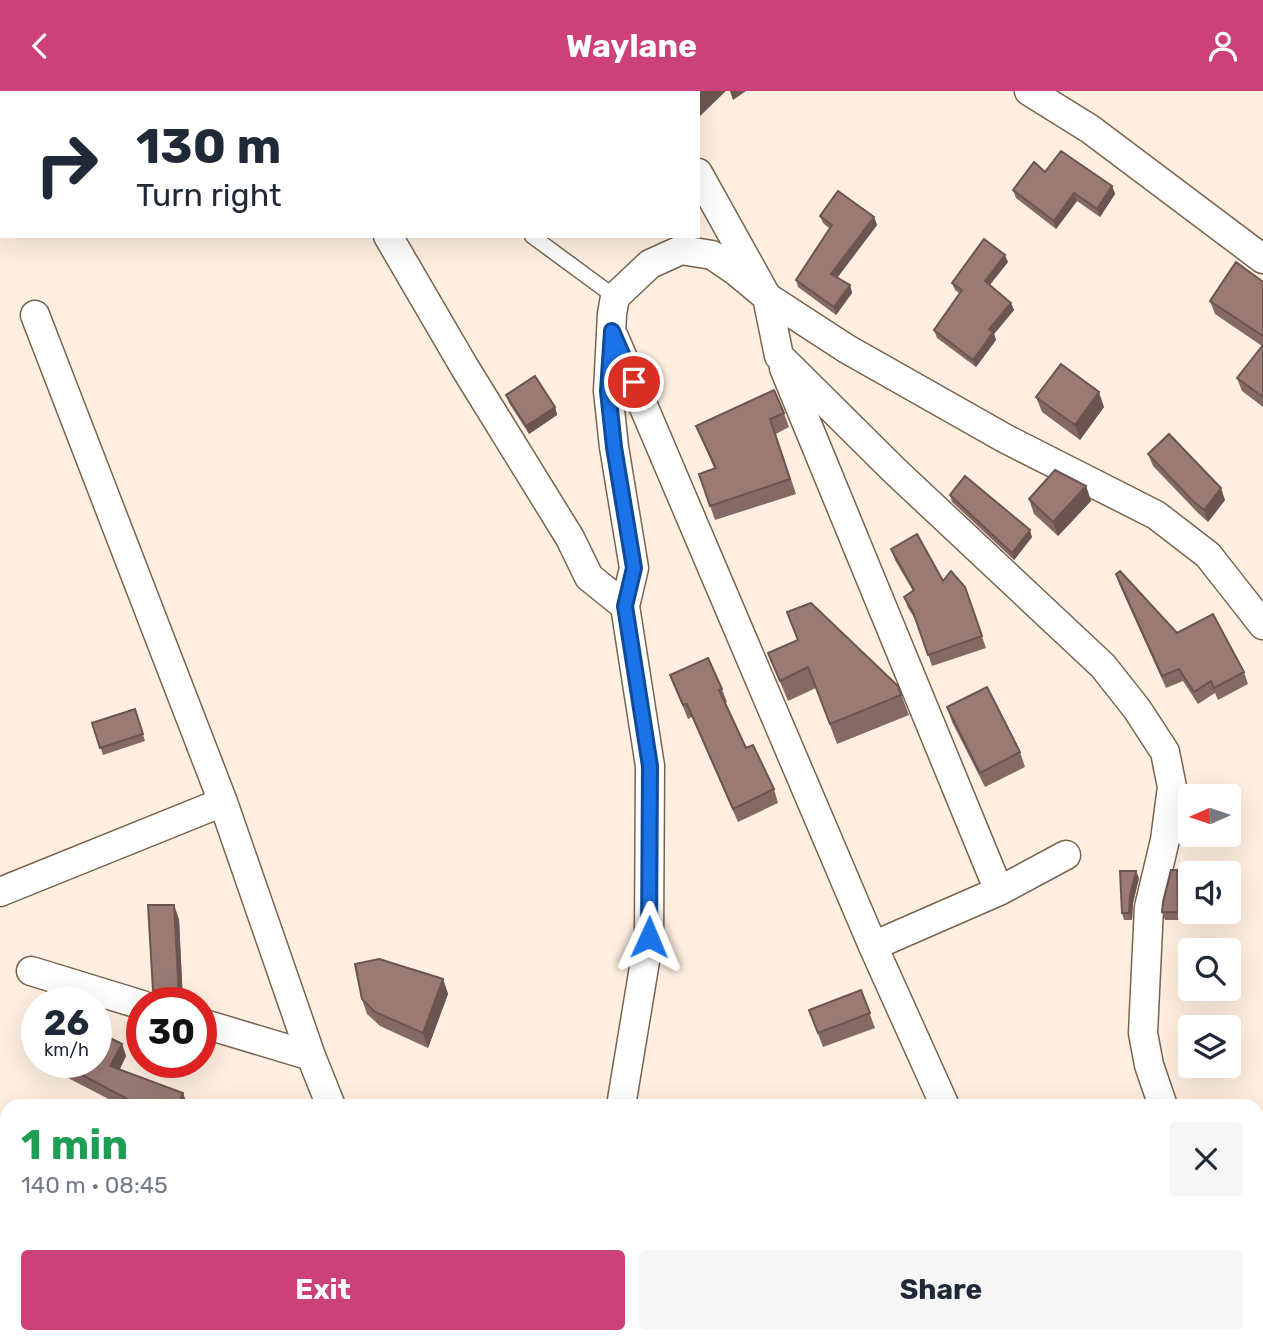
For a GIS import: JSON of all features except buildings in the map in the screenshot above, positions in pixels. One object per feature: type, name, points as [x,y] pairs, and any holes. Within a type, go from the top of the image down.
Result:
[{"type":"street","points":[[1029,91],[1090,129],[1263,259]]},
{"type":"street","points":[[700,177],[768,297],[779,356],[999,891]]},
{"type":"street","points":[[389,238],[465,368],[570,538],[589,577],[625,606]]},
{"type":"street","points":[[622,1099],[649,937],[650,766],[625,606],[634,568],[614,447],[608,391],[615,297],[650,264],[681,250],[712,255],[768,297],[847,349],[1006,439],[1156,515],[1208,555],[1263,625]]},
{"type":"street","points":[[35,316],[223,802],[328,1099]]},
{"type":"street","points":[[612,331],[873,946],[942,1099]]},
{"type":"street","points":[[779,356],[895,471],[1103,666],[1166,752],[1172,787],[1165,840],[1149,907],[1143,1033],[1149,1065],[1161,1099]]},
{"type":"street","points":[[0,892],[223,802]]},
{"type":"street","points":[[873,946],[999,891],[1066,855]]},
{"type":"street","points":[[31,971],[126,1000]]},
{"type":"street","points":[[217,1028],[311,1056]]},
{"type":"lane","points":[[535,238],[615,297]]},
{"type":"route","points":[[634,382],[612,331],[608,391],[614,447],[634,568],[625,606],[650,766],[649,937]]}]
